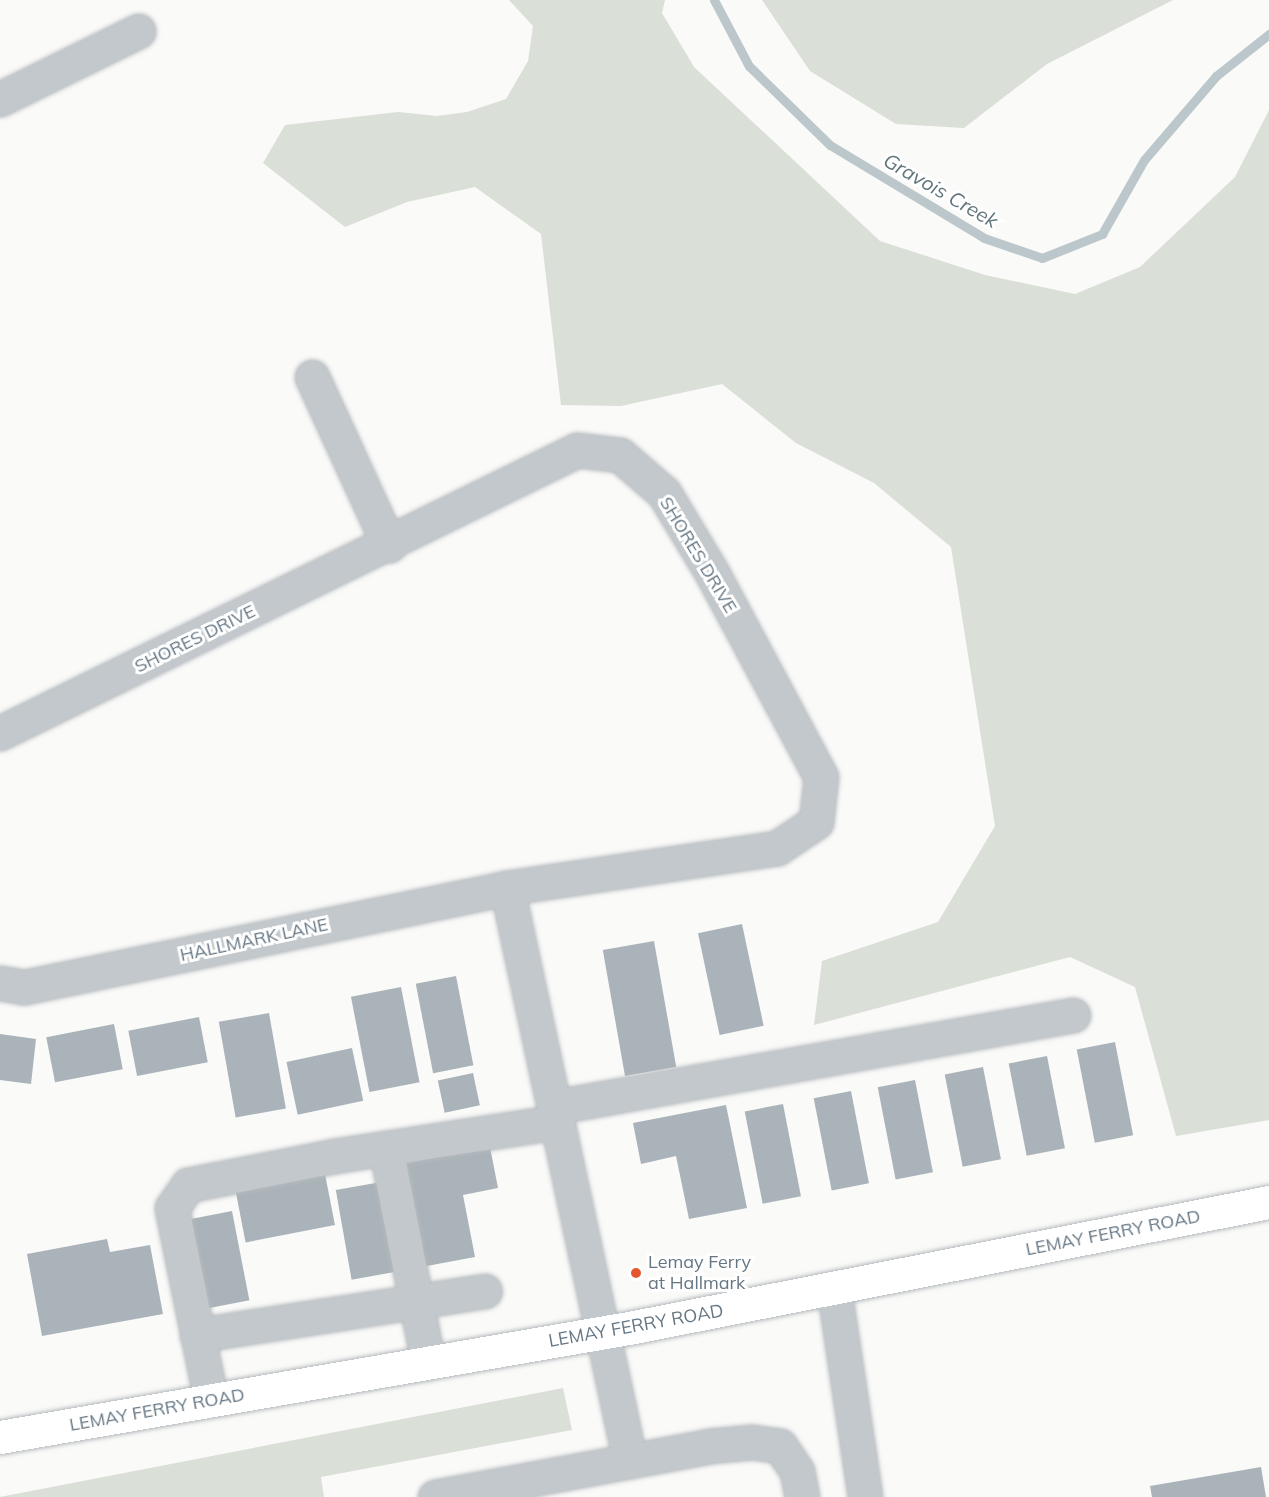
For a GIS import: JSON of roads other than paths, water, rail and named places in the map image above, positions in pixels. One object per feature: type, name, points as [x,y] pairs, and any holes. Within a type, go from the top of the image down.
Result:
[{"type":"main road","name":"LEMAY FERRY ROAD","points":[[0,1437],[603,1332],[834,1289],[1269,1202]]},
{"type":"street","points":[[0,99],[138,31]]},
{"type":"street","points":[[312,377],[389,545]]},
{"type":"street","name":"SHORES DRIVE","points":[[0,733],[389,545],[578,450],[620,455],[664,493],[712,573],[821,777],[816,822],[777,848]]},
{"type":"street","name":"HALLMARK LANE","points":[[0,983],[23,987],[507,888],[777,848]]},
{"type":"street","points":[[507,888],[630,1461]]},
{"type":"street","points":[[211,1400],[172,1208],[188,1185],[1073,1015]]},
{"type":"street","points":[[386,1148],[428,1363]]},
{"type":"street","points":[[834,1289],[865,1497]]},
{"type":"street","points":[[197,1335],[485,1291]]},
{"type":"street","points":[[435,1497],[709,1446],[752,1442],[780,1446],[797,1471],[802,1497]]},
{"type":"waterway","name":"Gravois Creek","points":[[714,0],[749,66],[830,145],[984,238],[1042,258],[1102,234],[1144,160],[1216,76],[1269,34]]},
{"type":"place","name":"Lemay Ferry at Hallmark","points":[[636,1273]]}]
